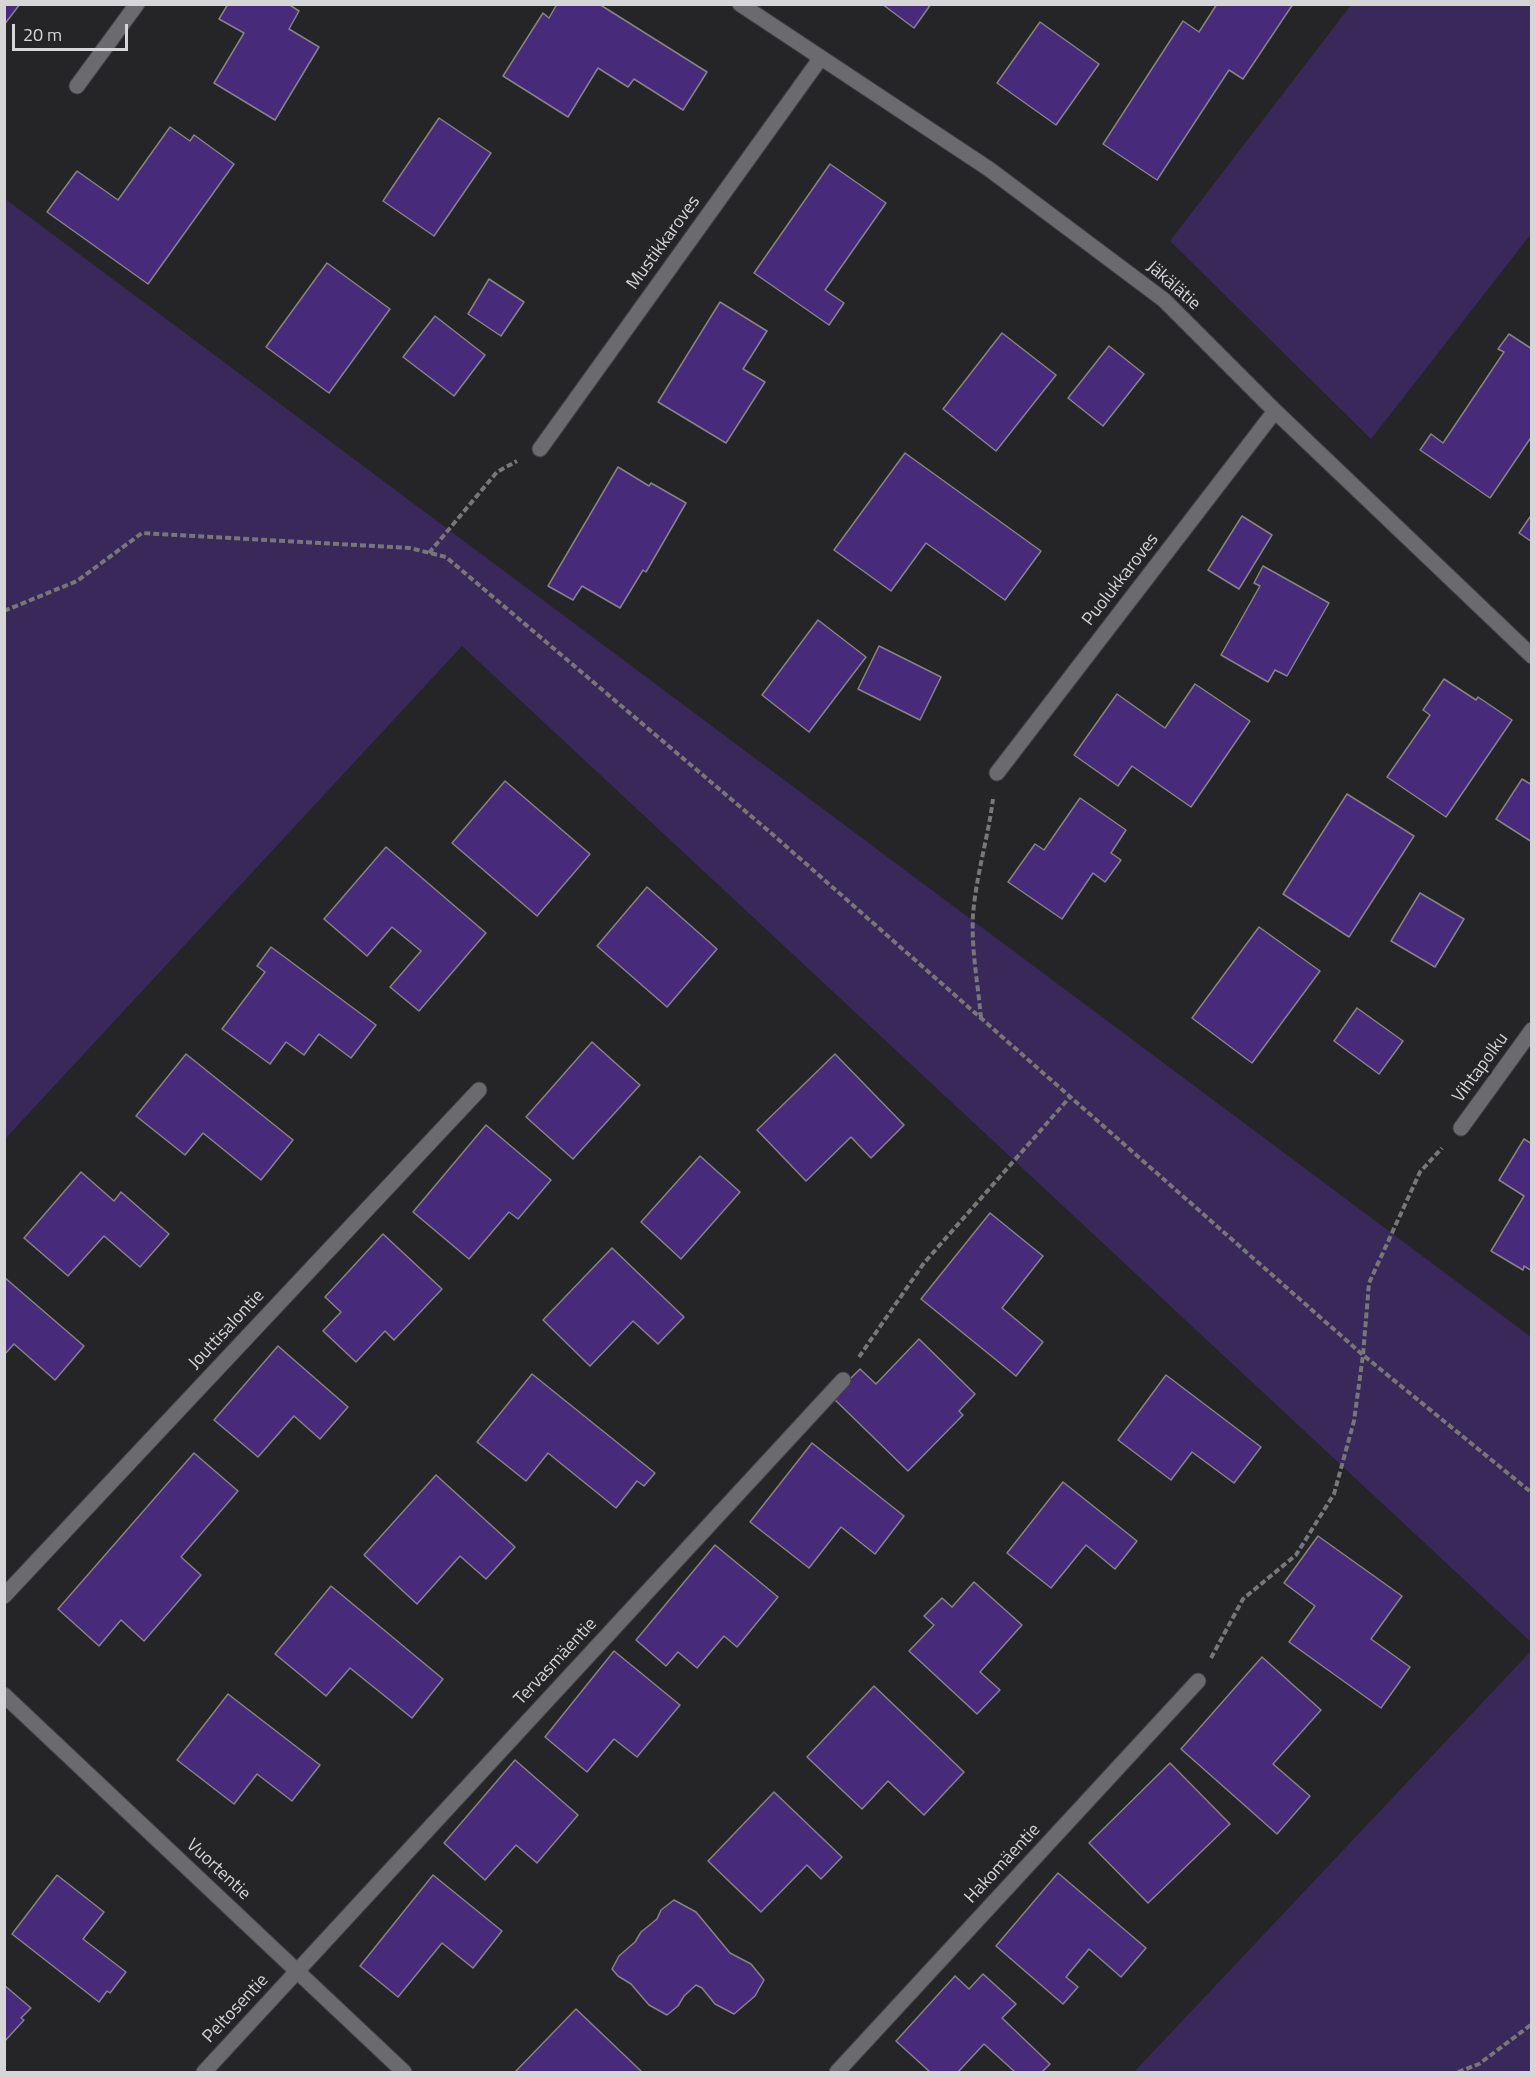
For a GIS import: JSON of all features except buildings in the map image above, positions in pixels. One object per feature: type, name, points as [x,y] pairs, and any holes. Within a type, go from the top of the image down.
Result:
[{"type":"street","points":[[77,86],[137,4]]},
{"type":"street","name":"Jäkälätie","points":[[740,4],[820,59],[989,168],[1164,300],[1275,411],[1532,656]]},
{"type":"street","name":"Mustikkaroves","points":[[540,449],[820,59]]},
{"type":"street","name":"Puolukkaroves","points":[[997,773],[1275,411]]},
{"type":"street","name":"Vihtapolku","points":[[1461,1128],[1532,1030]]},
{"type":"street","name":"Jouttisalontie","points":[[4,1596],[478,1090]]},
{"type":"street","name":"Tervasmäentie","points":[[297,1971],[843,1380]]},
{"type":"street","name":"Hakomäentie","points":[[837,2073],[1198,1682]]},
{"type":"street","name":"Vuortentie","points":[[4,1695],[404,2073]]},
{"type":"street","name":"Peltosentie","points":[[204,2073],[297,1971]]},
{"type":"path","points":[[429,553],[497,472],[540,449]]},
{"type":"path","points":[[4,611],[77,581],[142,533],[410,548],[446,557],[771,833],[1363,1355],[1532,1493]]},
{"type":"path","points":[[981,1018],[973,941],[973,918],[975,893],[988,835],[997,773]]},
{"type":"path","points":[[843,1380],[924,1263],[1070,1097]]},
{"type":"path","points":[[1198,1682],[1243,1599],[1296,1555],[1334,1494],[1354,1421],[1363,1355],[1369,1283],[1420,1172],[1461,1128]]},
{"type":"path","points":[[1458,2073],[1479,2064],[1532,2025]]},
{"type":"shaded area","points":[[1351,5],[1532,5],[1531,234],[1371,439],[1170,241]]},
{"type":"shaded area","points":[[4,198],[1531,1337],[1531,1642],[462,646],[5,1139]]},
{"type":"shaded area","points":[[1531,1651],[1531,2072],[1134,2072]]}]
